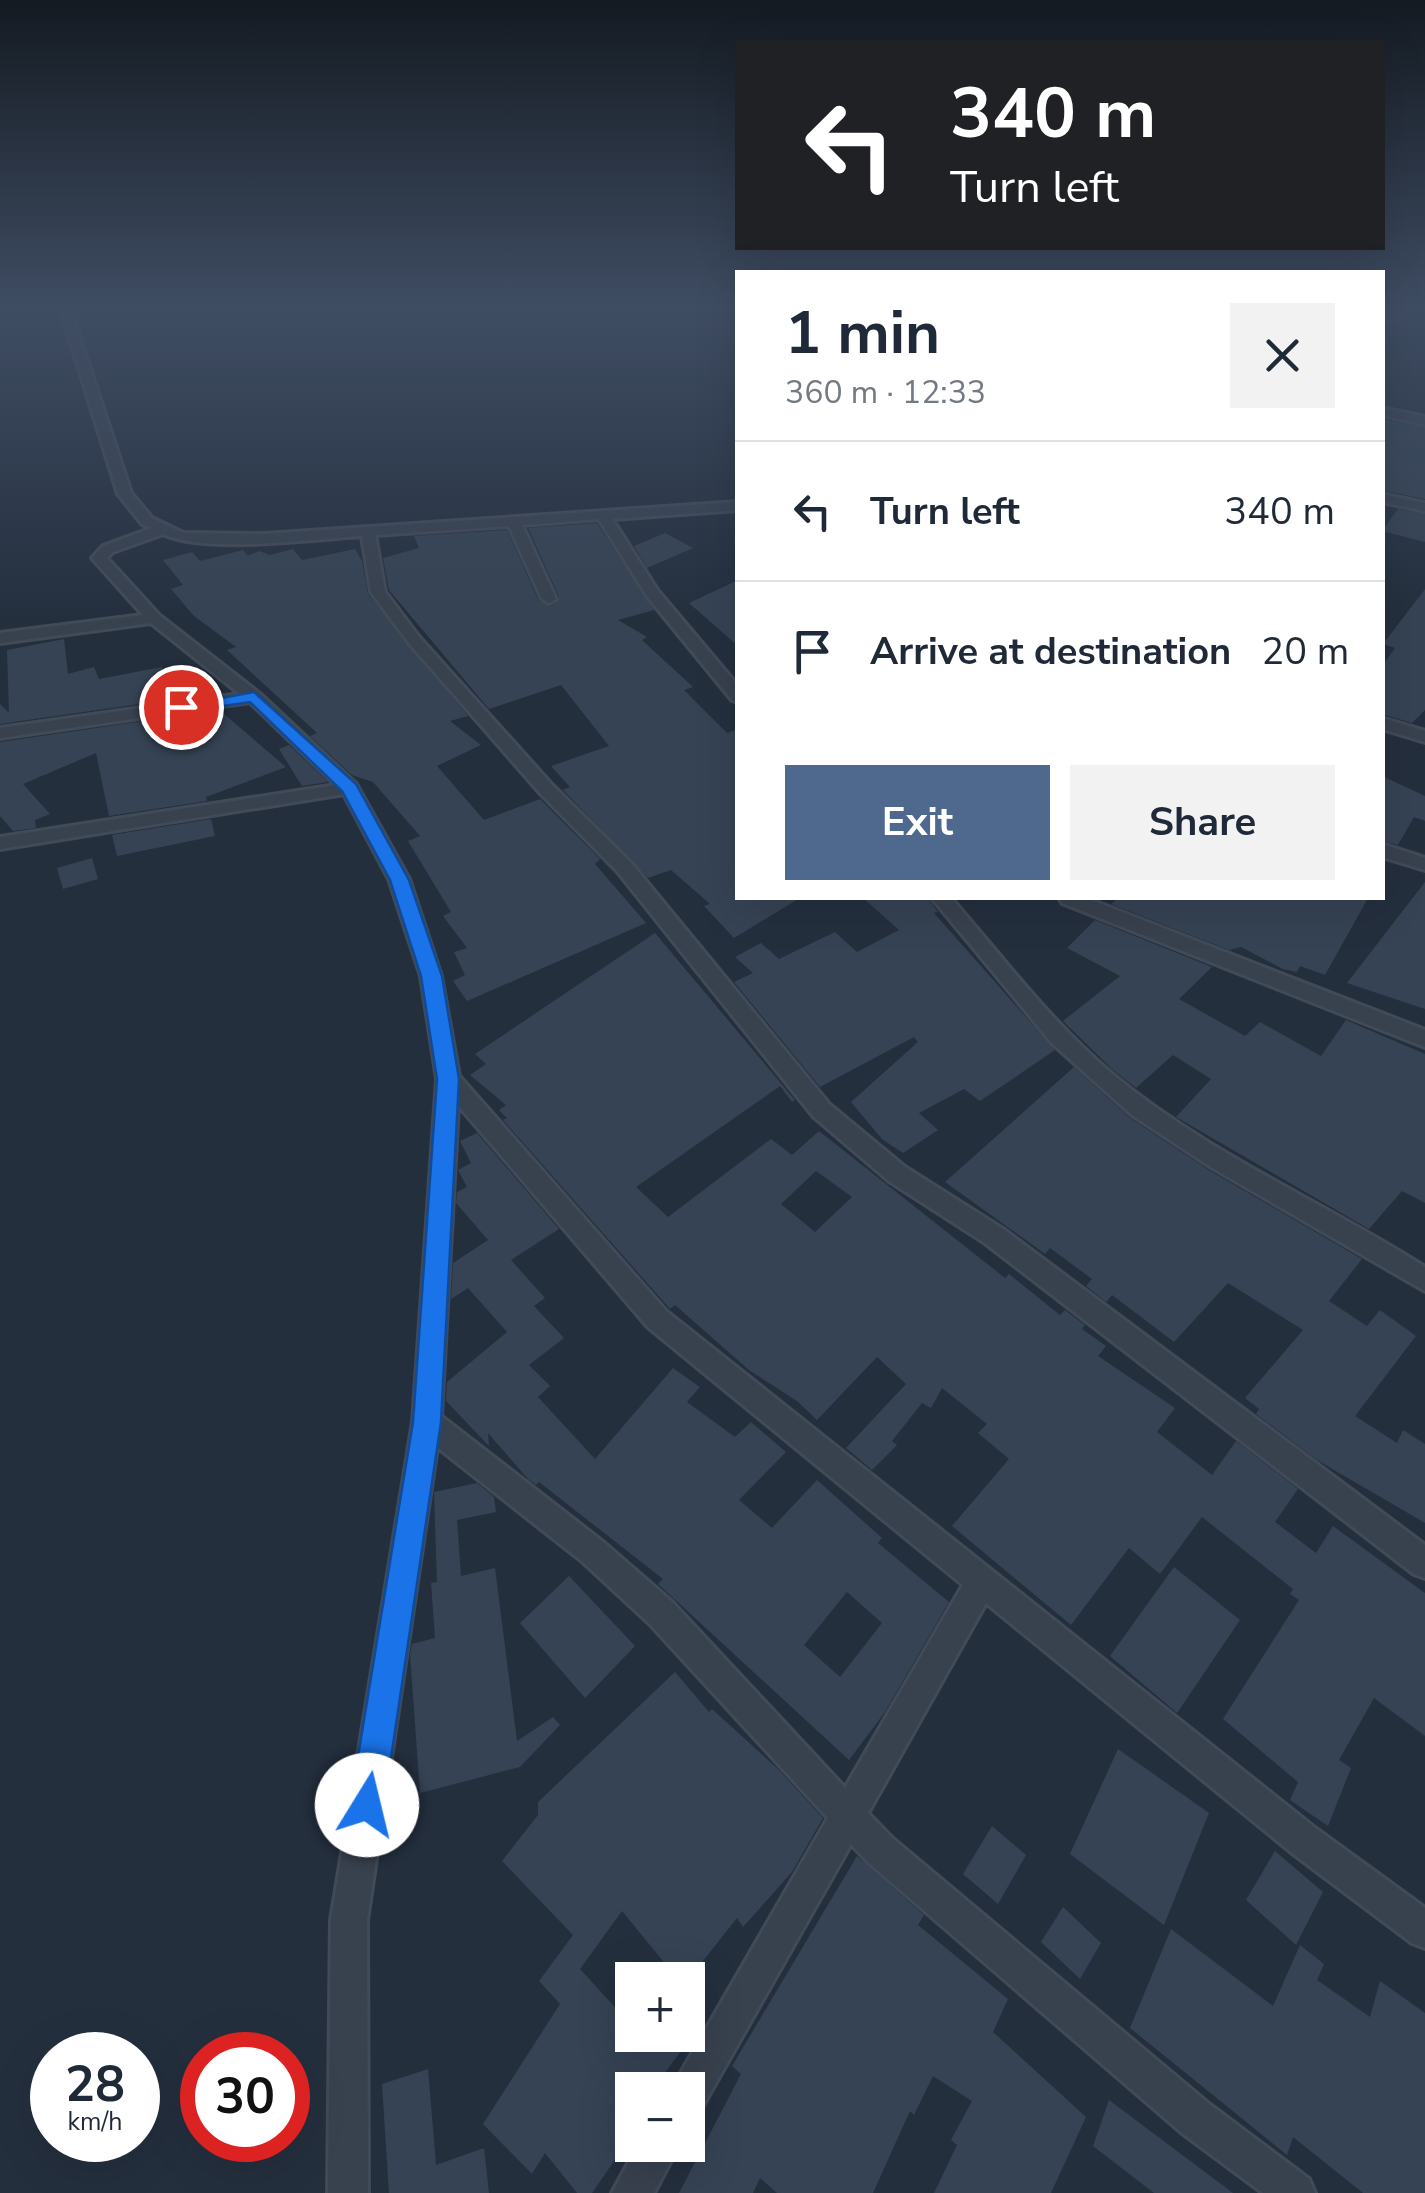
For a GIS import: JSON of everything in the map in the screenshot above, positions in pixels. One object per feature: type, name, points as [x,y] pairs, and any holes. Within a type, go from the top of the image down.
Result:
[{"type":"street","points":[[99,413],[125,494],[147,521],[181,537],[265,538],[735,506]]},
{"type":"street","points":[[1393,413],[1425,420]]},
{"type":"street","points":[[1385,499],[1425,507]]},
{"type":"street","points":[[602,515],[652,594],[735,693]]},
{"type":"street","points":[[514,521],[549,598]]},
{"type":"street","points":[[163,528],[108,549],[99,558],[154,618],[254,696],[350,788],[405,896],[432,976],[448,1079],[427,1422],[349,1920],[348,2193]]},
{"type":"street","points":[[368,531],[378,592],[414,640],[547,790],[624,867],[821,1110],[897,1174],[994,1236],[1425,1563]]},
{"type":"street","points":[[0,638],[154,618]]},
{"type":"street","points":[[0,733],[254,696]]},
{"type":"street","points":[[1385,725],[1425,736]]},
{"type":"street","points":[[0,843],[350,788]]},
{"type":"street","points":[[1385,851],[1425,864]]},
{"type":"street","points":[[943,900],[1020,991],[1103,1078],[1176,1132],[1425,1280]]},
{"type":"street","points":[[1074,900],[1425,1039]]},
{"type":"street","points":[[448,1079],[657,1319],[1303,1840],[1425,1930]]},
{"type":"street","points":[[427,1422],[593,1552],[661,1613],[880,1850],[962,1923],[1195,2118],[1295,2193]]},
{"type":"street","points":[[702,2072],[982,1581]]},
{"type":"street","points":[[632,2193],[650,2162]]},
{"type":"building","points":[[1385,420],[1425,428],[1425,499],[1385,491]]},
{"type":"building","points":[[1398,509],[1425,514],[1425,542],[1385,532]]},
{"type":"building","points":[[597,523],[654,610],[618,620],[647,637],[642,640],[693,687],[684,690],[727,733],[735,730],[735,900],[797,900],[734,938],[704,906],[710,904],[671,870],[648,878],[563,790],[570,787],[551,766],[609,746],[561,685],[489,709],[389,590],[383,558],[419,548],[414,536],[507,530],[539,601],[551,606],[559,597],[528,528]]},
{"type":"building","points":[[665,533],[693,548],[647,568],[634,546]]},
{"type":"building","points":[[293,549],[302,560],[355,549],[362,561],[368,594],[468,716],[450,721],[481,745],[437,766],[484,820],[540,799],[600,859],[595,864],[646,923],[467,1001],[453,981],[465,975],[454,952],[467,948],[443,916],[451,912],[408,841],[420,836],[373,782],[352,775],[310,736],[317,733],[227,650],[236,647],[194,616],[171,589],[183,585],[163,560],[192,552],[200,561],[243,550],[248,556],[259,551],[270,555]]},
{"type":"building","points":[[735,581],[735,643],[689,603]]},
{"type":"building","points":[[1425,589],[1425,710],[1412,723],[1385,715],[1385,662],[1395,648],[1385,641]]},
{"type":"building","points":[[64,639],[68,674],[94,667],[99,679],[162,667],[168,700],[0,724],[0,704],[9,713],[7,650]]},
{"type":"building","points":[[224,714],[286,767],[206,797],[207,801],[109,816],[96,753],[23,784],[50,814],[35,820],[36,828],[13,831],[0,816],[0,742],[171,717],[174,735]]},
{"type":"building","points":[[289,745],[328,782],[302,786],[279,749]]},
{"type":"building","points":[[1385,777],[1425,796],[1425,821],[1414,817],[1398,845],[1385,842]]},
{"type":"building","points":[[211,819],[215,836],[117,856],[112,835]]},
{"type":"building","points":[[92,858],[98,879],[63,889],[57,868]]},
{"type":"building","points":[[1425,882],[1425,1009],[1347,983]]},
{"type":"building","points":[[865,900],[929,900],[938,912],[934,913],[1055,1050],[980,1101],[964,1089],[919,1113],[938,1130],[903,1153],[882,1139],[851,1102],[918,1042],[914,1037],[820,1087],[734,982],[753,973],[735,957],[761,943],[779,959],[835,932],[857,952],[899,930]]},
{"type":"building","points":[[1116,900],[1367,900],[1325,975],[1300,966],[1297,972],[1283,969],[1241,947],[1229,950],[1111,904]]},
{"type":"building","points":[[1095,920],[1212,967],[1179,999],[1245,1036],[1260,1022],[1321,1056],[1346,1020],[1425,1054],[1425,1203],[1402,1191],[1369,1229],[1176,1117],[1211,1079],[1173,1055],[1136,1088],[1113,1070],[1063,1021],[1120,976],[1067,948]]},
{"type":"building","points":[[655,933],[795,1100],[792,1102],[780,1086],[636,1187],[668,1217],[771,1139],[792,1155],[819,1131],[1005,1278],[1009,1274],[1060,1315],[1065,1310],[1085,1325],[1082,1329],[1106,1346],[1098,1356],[1175,1408],[1157,1432],[1212,1475],[1236,1441],[1298,1489],[1275,1522],[1316,1553],[1333,1526],[1425,1593],[1425,1736],[1374,1698],[1339,1760],[1351,1768],[1328,1826],[1290,1800],[1298,1782],[1223,1719],[1299,1600],[1290,1594],[1293,1589],[1202,1517],[1160,1574],[1129,1548],[1071,1625],[952,1526],[1009,1459],[978,1433],[987,1424],[942,1388],[931,1408],[922,1403],[892,1441],[897,1445],[872,1470],[846,1448],[906,1384],[877,1357],[817,1420],[797,1401],[749,1370],[675,1305],[670,1309],[503,1120],[507,1118],[499,1110],[506,1105],[470,1075],[486,1064],[475,1054]],"holes":[[[816,1171],[852,1197],[815,1232],[781,1204]]]},
{"type":"building","points":[[1074,1067],[1130,1118],[1209,1170],[1362,1259],[1329,1301],[1367,1326],[1380,1310],[1416,1336],[1355,1416],[1397,1443],[1403,1430],[1425,1444],[1425,1523],[1317,1460],[1256,1414],[1259,1409],[1245,1398],[1303,1330],[1228,1283],[1174,1342],[1112,1295],[1106,1302],[1086,1286],[1092,1279],[1050,1248],[1045,1254],[945,1182]]},
{"type":"building","points":[[477,1133],[559,1229],[511,1260],[545,1298],[534,1306],[564,1338],[529,1365],[550,1386],[538,1397],[595,1459],[673,1368],[700,1387],[687,1402],[735,1437],[751,1422],[786,1452],[739,1500],[772,1528],[817,1480],[882,1538],[878,1543],[949,1602],[885,1712],[849,1760],[658,1584],[663,1579],[539,1482],[536,1485],[528,1479],[488,1433],[489,1446],[446,1401],[447,1382],[507,1332],[468,1288],[451,1299],[453,1263],[488,1240],[456,1203],[457,1192],[467,1187],[458,1170],[471,1163],[460,1141]],"holes":[[[847,1592],[882,1623],[840,1677],[804,1645]]]},
{"type":"building","points":[[477,1483],[494,1497],[496,1512],[457,1520],[461,1576],[495,1568],[517,1741],[553,1717],[560,1725],[520,1767],[420,1793],[410,1654],[412,1644],[435,1638],[431,1583],[437,1582],[434,1492]]},
{"type":"building","points":[[1174,1567],[1240,1620],[1177,1713],[1110,1656]]},
{"type":"building","points":[[569,1576],[635,1646],[585,1698],[520,1623]]},
{"type":"building","points":[[675,1672],[709,1712],[712,1709],[778,1769],[823,1818],[792,1872],[743,1927],[737,1918],[702,1962],[662,1962],[622,1911],[580,1969],[615,2007],[615,2052],[680,2052],[665,2072],[615,2072],[615,2160],[592,2193],[577,2193],[545,2153],[532,2174],[483,2124],[560,2004],[539,1981],[573,1935],[502,1861],[538,1815],[538,1802]]},
{"type":"building","points":[[1118,1749],[1209,1813],[1164,1925],[1070,1854]]},
{"type":"building","points":[[992,1826],[1026,1855],[998,1904],[963,1874]]},
{"type":"building","points":[[1275,1851],[1323,1892],[1296,1945],[1246,1900]]},
{"type":"building","points":[[857,1856],[924,1915],[918,1925],[1008,1999],[993,2032],[1086,2117],[1051,2193],[934,2193],[957,2145],[951,2140],[972,2101],[933,2076],[914,2115],[910,2111],[873,2193],[777,2193],[760,2178],[753,2193],[679,2193],[695,2162],[705,2162],[705,2143],[741,2074],[732,2066]]},
{"type":"building","points":[[1063,1907],[1101,1943],[1080,1979],[1041,1942]]},
{"type":"building","points":[[1171,1929],[1273,2006],[1300,1945],[1324,1964],[1317,1980],[1370,2017],[1380,1981],[1425,2013],[1425,2193],[1363,2193],[1293,2137],[1287,2155],[1130,2028]]},
{"type":"building","points":[[428,2069],[436,2165],[484,2148],[489,2193],[389,2193],[382,2084]]},
{"type":"building","points":[[1109,2100],[1233,2193],[1154,2193],[1093,2146]]},
{"type":"route","points":[[181,707],[254,696],[350,788],[399,880],[432,976],[448,1079],[427,1422],[367,1805]]}]
